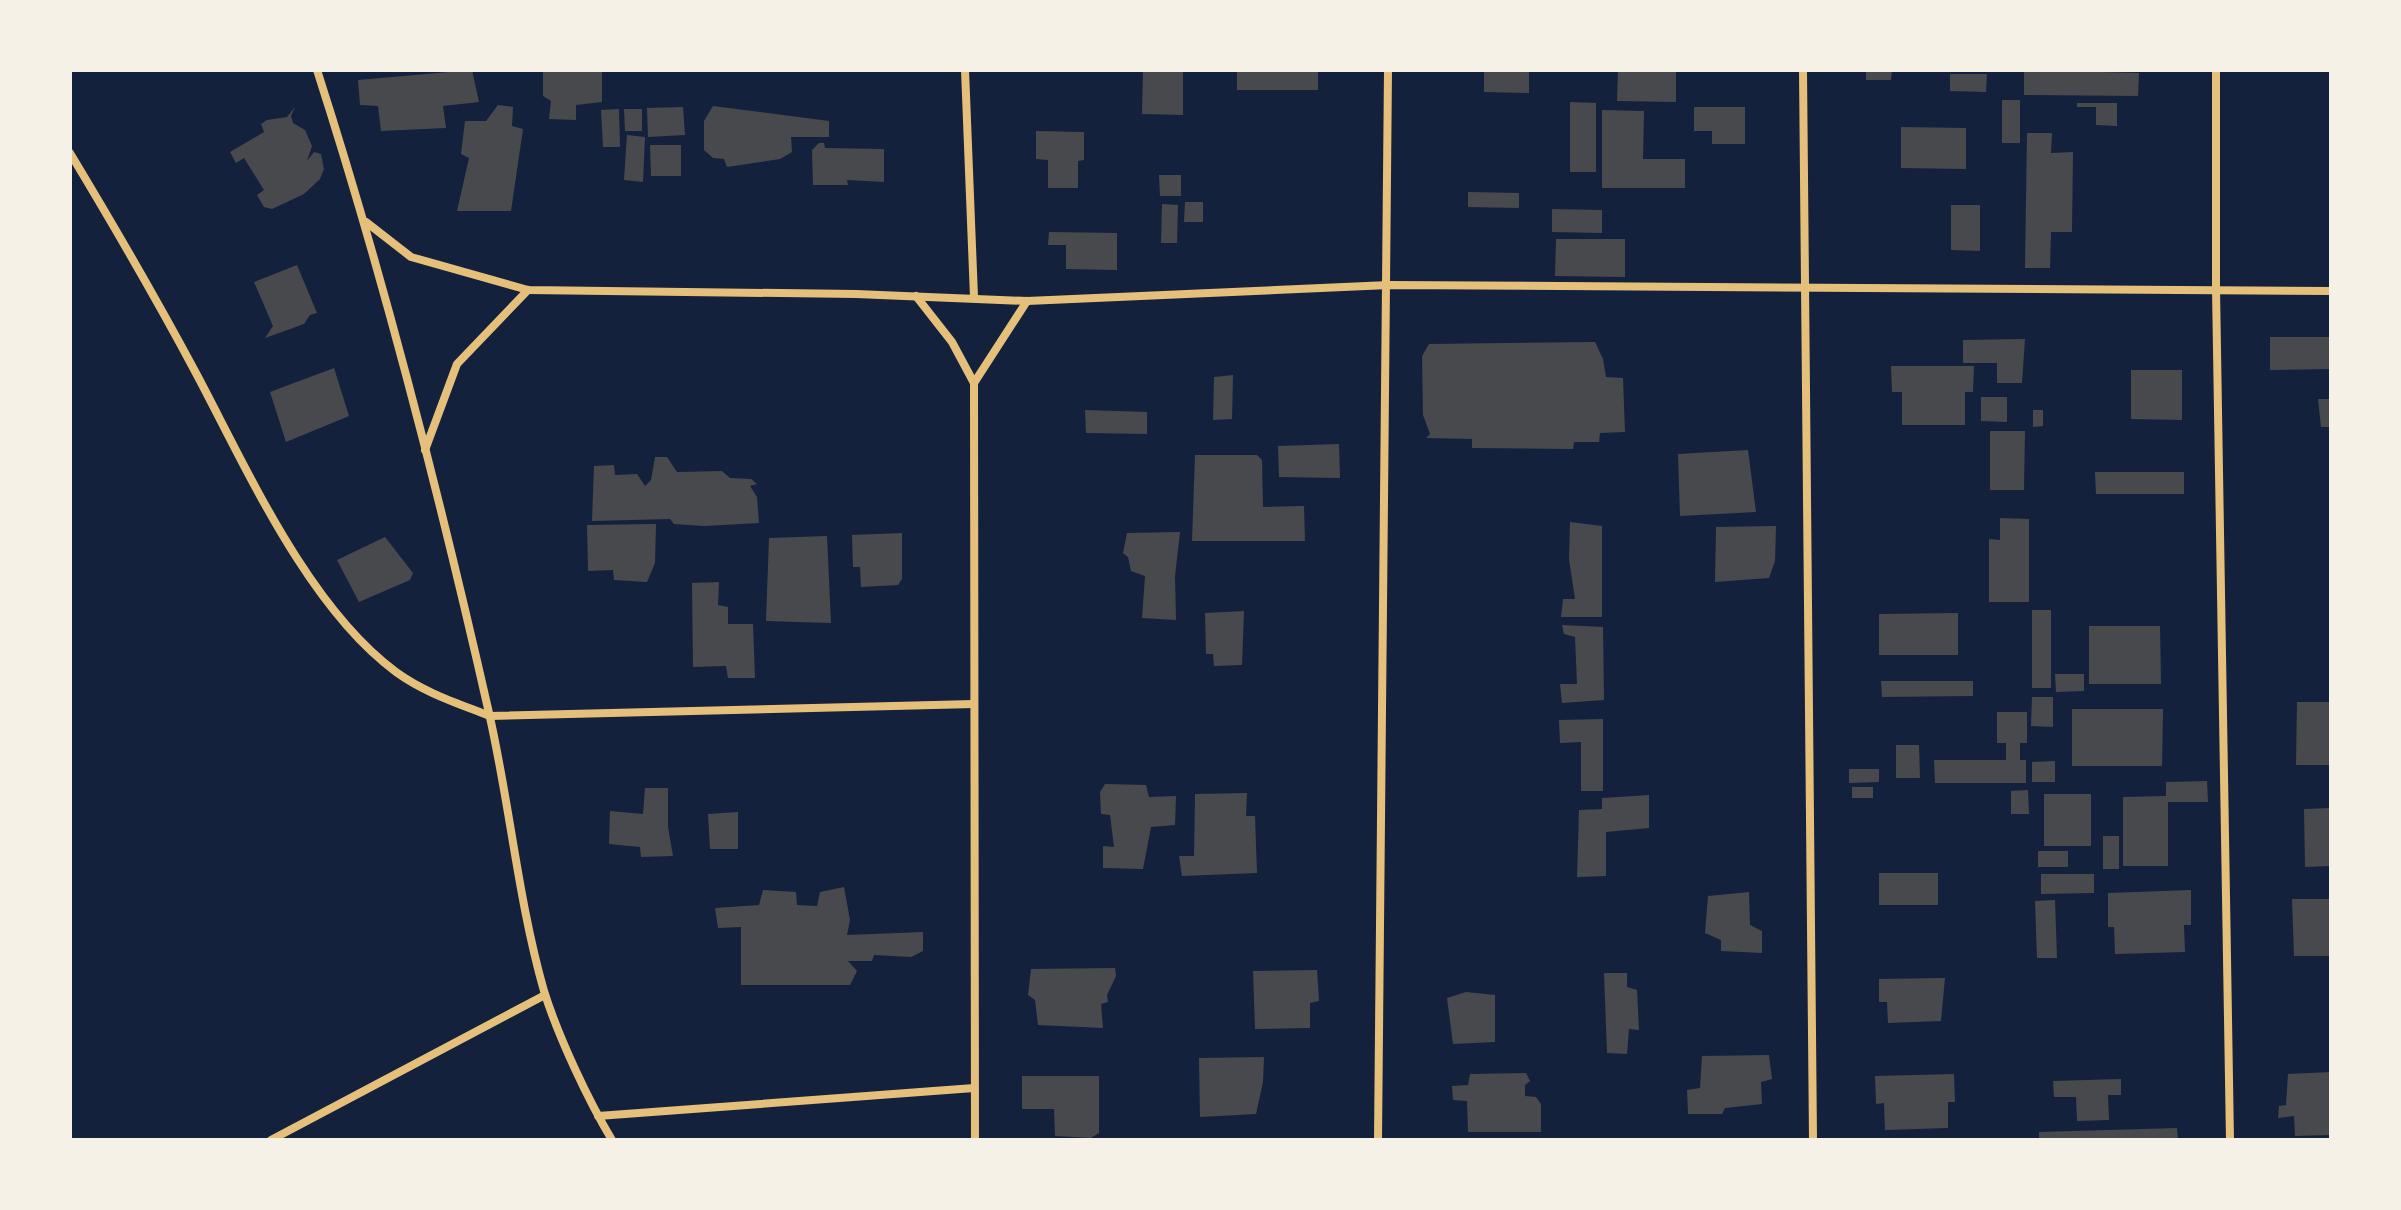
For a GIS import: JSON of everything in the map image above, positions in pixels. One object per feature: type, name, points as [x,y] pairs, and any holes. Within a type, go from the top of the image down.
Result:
[{"type":"street","points":[[317,70],[366,222],[425,450],[490,716],[527,922],[545,995],[598,1116],[612,1140]]},
{"type":"street","points":[[965,70],[974,297]]},
{"type":"street","points":[[1378,1140],[1389,285],[1388,70]]},
{"type":"street","points":[[1803,70],[1813,1140]]},
{"type":"street","points":[[2216,70],[2216,289],[2230,1140]]},
{"type":"street","points":[[70,153],[141,271],[273,517],[337,615],[395,671],[428,692],[490,716],[974,704]]},
{"type":"street","points":[[366,222],[411,257],[528,290],[974,297],[1027,301],[1389,285],[1804,285],[2331,291]]},
{"type":"street","points":[[425,450],[457,364],[528,290]]},
{"type":"street","points":[[916,296],[952,342],[974,383],[975,1140]]},
{"type":"street","points":[[974,383],[1027,301]]},
{"type":"street","points":[[271,1140],[545,995]]},
{"type":"street","points":[[598,1116],[974,1088]]},
{"type":"building","points":[[472,70],[479,102],[443,106],[446,128],[381,131],[378,106],[360,105],[358,80]]},
{"type":"building","points":[[543,70],[602,70],[602,102],[576,105],[576,120],[549,119],[551,101],[543,96]]},
{"type":"building","points":[[1143,70],[1183,70],[1183,115],[1142,114]]},
{"type":"building","points":[[1237,70],[1318,70],[1318,90],[1237,90]]},
{"type":"building","points":[[1484,70],[1529,70],[1529,93],[1484,92]]},
{"type":"building","points":[[1618,70],[1676,70],[1676,102],[1617,101]]},
{"type":"building","points":[[1866,70],[1892,70],[1891,80],[1866,80]]},
{"type":"building","points":[[2024,70],[2139,73],[2138,96],[2024,95]]},
{"type":"building","points":[[1950,74],[1987,74],[1986,92],[1950,91]]},
{"type":"building","points":[[2002,100],[2020,100],[2020,143],[2002,143]]},
{"type":"building","points":[[1570,102],[1596,103],[1596,172],[1570,172]]},
{"type":"building","points":[[2077,103],[2117,103],[2117,126],[2096,125],[2096,107],[2077,107]]},
{"type":"building","points":[[498,105],[513,107],[512,126],[523,129],[511,211],[457,211],[469,158],[461,154],[465,121],[486,121]]},
{"type":"building","points":[[713,106],[829,121],[829,137],[791,137],[792,152],[780,159],[727,167],[724,159],[713,158],[704,150],[704,121]]},
{"type":"building","points":[[295,107],[291,116],[293,123],[305,130],[312,146],[307,161],[314,152],[321,154],[324,169],[320,179],[304,194],[272,209],[264,207],[257,195],[264,190],[244,158],[236,163],[230,152],[264,132],[261,124],[287,117]]},
{"type":"building","points":[[683,107],[685,135],[648,137],[647,108]]},
{"type":"building","points":[[1694,107],[1745,107],[1745,144],[1712,144],[1712,131],[1694,131]]},
{"type":"building","points":[[619,109],[620,147],[603,147],[601,110]]},
{"type":"building","points":[[624,109],[642,109],[642,131],[625,131]]},
{"type":"building","points":[[1602,110],[1644,111],[1643,159],[1685,159],[1685,188],[1602,188]]},
{"type":"building","points":[[1901,127],[1966,128],[1966,169],[1901,168]]},
{"type":"building","points":[[1036,131],[1084,132],[1084,160],[1078,161],[1078,188],[1048,188],[1048,160],[1036,159]]},
{"type":"building","points":[[2027,133],[2052,133],[2051,153],[2073,152],[2072,232],[2051,232],[2050,268],[2025,268]]},
{"type":"building","points":[[627,135],[645,137],[643,182],[624,180]]},
{"type":"building","points":[[819,143],[824,143],[825,148],[884,149],[884,182],[847,180],[848,185],[813,185],[812,150]]},
{"type":"building","points":[[650,145],[681,145],[681,176],[651,176]]},
{"type":"building","points":[[1159,175],[1181,175],[1181,196],[1160,196]]},
{"type":"building","points":[[1468,192],[1519,193],[1519,208],[1468,207]]},
{"type":"building","points":[[1185,202],[1203,202],[1203,222],[1184,222]]},
{"type":"building","points":[[1162,204],[1178,205],[1177,243],[1161,243]]},
{"type":"building","points":[[1951,205],[1980,205],[1980,251],[1951,250]]},
{"type":"building","points":[[1552,209],[1602,210],[1602,233],[1552,232]]},
{"type":"building","points":[[1049,232],[1117,233],[1117,270],[1066,269],[1066,245],[1048,245]]},
{"type":"building","points":[[1556,239],[1625,239],[1625,277],[1555,276]]},
{"type":"building","points":[[297,265],[317,313],[310,315],[304,324],[265,338],[273,326],[254,282]]},
{"type":"building","points":[[2270,337],[2331,337],[2331,369],[2270,370]]},
{"type":"building","points":[[2025,339],[2022,383],[1997,383],[1997,363],[1963,363],[1963,340]]},
{"type":"building","points":[[1595,342],[1603,359],[1606,377],[1623,378],[1625,432],[1600,433],[1599,442],[1574,442],[1573,449],[1472,448],[1472,439],[1426,438],[1430,434],[1423,415],[1422,356],[1429,344]]},
{"type":"building","points":[[1891,366],[1974,366],[1973,392],[1965,392],[1965,425],[1902,425],[1902,392],[1892,392]]},
{"type":"building","points":[[334,368],[349,416],[286,442],[270,392]]},
{"type":"building","points":[[2131,370],[2182,370],[2182,420],[2131,419]]},
{"type":"building","points":[[1233,375],[1232,419],[1213,420],[1214,377]]},
{"type":"building","points":[[1981,397],[2007,397],[2007,422],[1981,421]]},
{"type":"building","points":[[2318,399],[2331,399],[2331,427],[2321,427]]},
{"type":"building","points":[[1085,410],[1147,412],[1147,434],[1086,433]]},
{"type":"building","points":[[2033,410],[2043,410],[2043,426],[2033,427]]},
{"type":"building","points":[[1990,431],[2025,431],[2024,490],[1990,490]]},
{"type":"building","points":[[1339,444],[1340,478],[1279,477],[1278,446]]},
{"type":"building","points":[[1748,450],[1756,512],[1680,516],[1678,454]]},
{"type":"building","points":[[1195,455],[1257,455],[1262,460],[1263,507],[1304,506],[1305,541],[1192,541]]},
{"type":"building","points":[[655,457],[667,457],[677,472],[722,471],[730,478],[751,479],[757,484],[750,486],[757,497],[759,523],[704,526],[674,524],[670,519],[592,521],[594,466],[614,465],[615,475],[637,474],[645,486],[651,480]]},
{"type":"building","points":[[2095,472],[2184,472],[2184,494],[2096,494]]},
{"type":"building","points":[[2000,518],[2029,519],[2029,602],[1989,602],[1989,539],[2000,540]]},
{"type":"building","points":[[1570,522],[1602,526],[1602,617],[1561,617],[1563,599],[1575,599],[1569,559]]},
{"type":"building","points":[[656,524],[655,563],[647,582],[614,580],[613,570],[588,571],[587,525]]},
{"type":"building","points":[[1776,526],[1775,561],[1769,578],[1715,582],[1716,527]]},
{"type":"building","points":[[1180,532],[1175,576],[1176,620],[1142,618],[1145,576],[1131,571],[1128,557],[1123,553],[1127,533]]},
{"type":"building","points":[[902,533],[902,579],[898,585],[861,587],[860,567],[853,567],[852,535]]},
{"type":"building","points":[[827,536],[831,623],[766,621],[769,538]]},
{"type":"building","points":[[385,537],[413,573],[410,580],[359,602],[337,560]]},
{"type":"building","points":[[719,582],[718,605],[728,607],[728,624],[753,624],[755,678],[728,678],[726,666],[693,667],[692,583]]},
{"type":"building","points":[[2032,610],[2051,610],[2051,688],[2032,688]]},
{"type":"building","points":[[1244,611],[1242,665],[1214,666],[1213,654],[1206,654],[1205,613]]},
{"type":"building","points":[[1958,613],[1958,655],[1879,655],[1879,614]]},
{"type":"building","points":[[1562,625],[1603,627],[1604,700],[1562,703],[1560,684],[1577,684],[1575,637],[1564,634]]},
{"type":"building","points":[[2089,626],[2160,626],[2161,684],[2089,684]]},
{"type":"building","points":[[2055,674],[2084,674],[2084,691],[2056,692]]},
{"type":"building","points":[[1881,681],[1973,681],[1973,696],[1882,697]]},
{"type":"building","points":[[2032,697],[2053,697],[2053,727],[2031,726]]},
{"type":"building","points":[[2297,702],[2331,702],[2331,765],[2296,765]]},
{"type":"building","points":[[2072,709],[2163,709],[2162,766],[2072,766]]},
{"type":"building","points":[[1997,712],[2027,712],[2027,743],[2020,743],[2020,760],[2026,760],[2026,783],[1935,783],[1934,760],[2006,760],[2006,743],[1997,743]]},
{"type":"building","points":[[1603,719],[1603,791],[1581,791],[1581,742],[1560,743],[1559,720]]},
{"type":"building","points":[[1896,745],[1919,745],[1920,778],[1896,778]]},
{"type":"building","points":[[2055,761],[2055,782],[2032,782],[2032,762]]},
{"type":"building","points":[[1849,769],[1879,769],[1879,782],[1849,783]]},
{"type":"building","points":[[2207,781],[2208,802],[2168,802],[2168,866],[2123,866],[2123,797],[2166,796],[2166,782]]},
{"type":"building","points":[[1105,784],[1146,785],[1149,797],[1176,796],[1175,825],[1151,827],[1143,869],[1103,868],[1103,846],[1114,847],[1110,815],[1101,814],[1100,792]]},
{"type":"building","points":[[1852,787],[1873,787],[1873,798],[1852,798]]},
{"type":"building","points":[[645,788],[668,788],[668,827],[673,856],[641,857],[640,847],[609,844],[610,811],[643,814]]},
{"type":"building","points":[[2028,790],[2029,814],[2011,814],[2011,791]]},
{"type":"building","points":[[1247,793],[1246,816],[1255,816],[1257,873],[1182,876],[1179,856],[1194,856],[1195,794]]},
{"type":"building","points":[[2044,794],[2091,794],[2091,846],[2044,846]]},
{"type":"building","points":[[1649,795],[1649,828],[1606,832],[1606,876],[1577,877],[1579,810],[1602,809],[1602,798]]},
{"type":"building","points":[[2331,808],[2331,866],[2305,867],[2304,809]]},
{"type":"building","points":[[738,812],[738,849],[710,849],[708,814]]},
{"type":"building","points":[[2103,836],[2119,836],[2119,869],[2103,869]]},
{"type":"building","points":[[2038,851],[2068,851],[2068,867],[2038,867]]},
{"type":"building","points":[[1879,873],[1938,873],[1938,905],[1879,905]]},
{"type":"building","points":[[2041,874],[2094,874],[2094,893],[2041,894]]},
{"type":"building","points":[[844,887],[850,920],[847,935],[923,932],[923,951],[911,957],[874,955],[872,961],[848,961],[857,971],[850,985],[741,985],[741,927],[718,928],[715,908],[759,905],[763,890],[796,892],[797,905],[817,906],[820,892]]},
{"type":"building","points":[[2191,890],[2191,925],[2184,925],[2185,952],[2115,954],[2114,927],[2108,927],[2108,893]]},
{"type":"building","points":[[1749,892],[1750,925],[1762,931],[1762,953],[1721,951],[1721,940],[1705,933],[1708,896]]},
{"type":"building","points":[[2292,899],[2331,899],[2331,956],[2294,956]]},
{"type":"building","points":[[2055,900],[2057,958],[2037,958],[2035,901]]},
{"type":"building","points":[[1115,968],[1116,976],[1107,995],[1108,1002],[1101,1004],[1103,1028],[1038,1025],[1035,1000],[1028,995],[1031,969]]},
{"type":"building","points":[[1317,970],[1319,1001],[1310,1003],[1310,1028],[1255,1029],[1253,971]]},
{"type":"building","points":[[1604,973],[1627,973],[1627,987],[1637,990],[1639,1030],[1629,1029],[1627,1054],[1607,1053]]},
{"type":"building","points":[[1945,978],[1941,1021],[1888,1023],[1887,1002],[1879,1002],[1879,979]]},
{"type":"building","points":[[1466,992],[1495,995],[1495,1042],[1453,1044],[1447,998]]},
{"type":"building","points":[[1769,1055],[1772,1079],[1761,1082],[1762,1104],[1725,1108],[1722,1114],[1688,1114],[1687,1090],[1700,1088],[1702,1056]]},
{"type":"building","points":[[1264,1057],[1263,1082],[1256,1114],[1200,1117],[1199,1058]]},
{"type":"building","points":[[2331,1072],[2331,1135],[2295,1136],[2294,1116],[2278,1118],[2279,1106],[2286,1105],[2288,1074]]},
{"type":"building","points":[[1526,1073],[1530,1081],[1525,1085],[1525,1096],[1536,1097],[1541,1104],[1541,1132],[1468,1132],[1467,1101],[1453,1100],[1452,1086],[1468,1085],[1470,1074]]},
{"type":"building","points":[[1954,1074],[1955,1102],[1948,1102],[1948,1128],[1885,1130],[1884,1103],[1876,1104],[1875,1076]]},
{"type":"building","points":[[1022,1076],[1099,1076],[1099,1133],[1091,1138],[1055,1136],[1054,1109],[1022,1109]]},
{"type":"building","points":[[2121,1079],[2121,1095],[2108,1095],[2109,1120],[2077,1121],[2076,1097],[2054,1097],[2053,1081]]},
{"type":"building","points":[[2177,1128],[2178,1140],[2039,1140],[2039,1132]]}]
